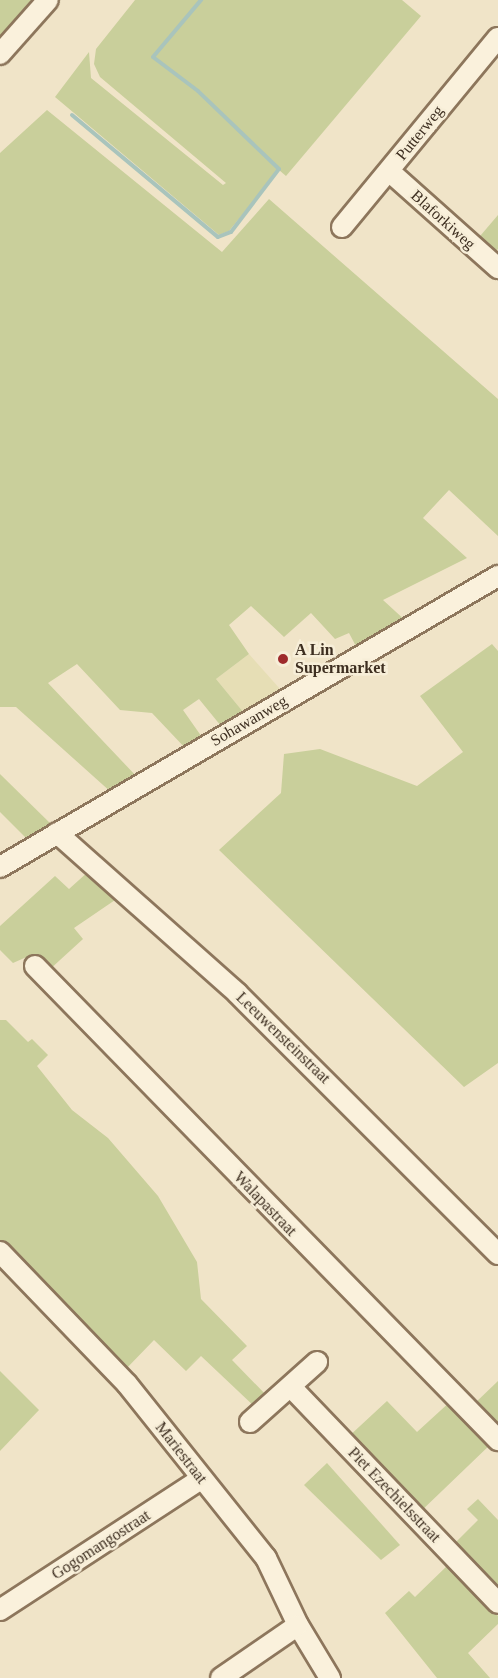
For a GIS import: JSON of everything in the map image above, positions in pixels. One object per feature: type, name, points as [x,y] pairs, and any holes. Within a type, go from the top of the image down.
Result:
[{"type":"street","points":[[0,54],[48,0]]},
{"type":"street","name":"Putterweg","points":[[342,227],[389,171],[491,60],[498,38]]},
{"type":"street","name":"Blaforkiweg","points":[[389,171],[498,268]]},
{"type":"street","name":"Sohawanweg","points":[[0,867],[498,576]]},
{"type":"street","name":"Leeuwensteinstraat","points":[[57,833],[237,993],[498,1254]]},
{"type":"street","name":"Walapastraat","points":[[34,966],[498,1440]]},
{"type":"street","name":"Mariestraat","points":[[0,1252],[127,1384],[266,1558],[298,1625],[330,1678]]},
{"type":"street","points":[[250,1422],[317,1362]]},
{"type":"street","name":"Piet Ezechielsstraat","points":[[291,1387],[498,1603]]},
{"type":"street","name":"Gogomangostraat","points":[[0,1610],[201,1479]]},
{"type":"street","points":[[221,1678],[298,1625]]},
{"type":"shaded area","points":[[249,654],[280,689],[244,713],[216,679]]},
{"type":"green space","points":[[0,0],[35,0],[0,49]]},
{"type":"green space","points":[[135,0],[402,0],[421,16],[286,176],[279,170],[229,231],[219,235],[55,97],[89,52],[91,78],[223,185],[226,183],[100,77],[94,64],[96,49]]},
{"type":"green space","points":[[47,110],[222,252],[269,199],[498,399],[498,536],[449,490],[423,518],[467,558],[383,600],[407,622],[358,650],[349,633],[335,639],[311,613],[284,637],[251,606],[229,625],[249,654],[216,679],[244,713],[221,726],[199,699],[183,710],[204,740],[187,750],[152,713],[120,710],[77,664],[48,683],[138,778],[112,793],[16,707],[0,707],[0,153]]},
{"type":"green space","points":[[498,215],[498,249],[492,256],[475,242]]},
{"type":"green space","points":[[492,644],[498,651],[498,1063],[464,1087],[219,850],[281,793],[284,754],[320,749],[417,786],[463,752],[420,696]]},
{"type":"green space","points":[[0,774],[54,827],[30,842],[0,812]]},
{"type":"green space","points":[[89,871],[118,898],[74,928],[83,939],[48,971],[31,955],[13,963],[0,950],[0,926],[55,876],[69,889]]},
{"type":"green space","points":[[0,1020],[6,1020],[28,1042],[32,1039],[48,1055],[37,1066],[72,1110],[108,1138],[158,1196],[197,1262],[201,1299],[247,1346],[232,1360],[269,1398],[257,1409],[201,1356],[186,1371],[154,1340],[124,1371],[0,1241]]},
{"type":"green space","points":[[0,1371],[39,1410],[0,1451]]},
{"type":"green space","points":[[498,1381],[498,1423],[494,1427],[473,1405]]},
{"type":"green space","points":[[452,1400],[493,1442],[418,1514],[346,1439],[387,1401],[417,1432]]},
{"type":"green space","points":[[327,1463],[400,1545],[381,1560],[304,1485]]},
{"type":"green space","points":[[478,1499],[498,1520],[498,1595],[451,1547],[478,1520],[467,1509]]},
{"type":"green space","points":[[449,1564],[498,1616],[498,1624],[468,1653],[490,1678],[437,1678],[385,1613],[409,1591],[415,1597]]},
{"type":"waterway","points":[[72,115],[218,237],[231,232],[279,169],[198,91],[153,57],[201,0]]},
{"type":"place","name":"A Lin Supermarket","points":[[283,659]]}]
